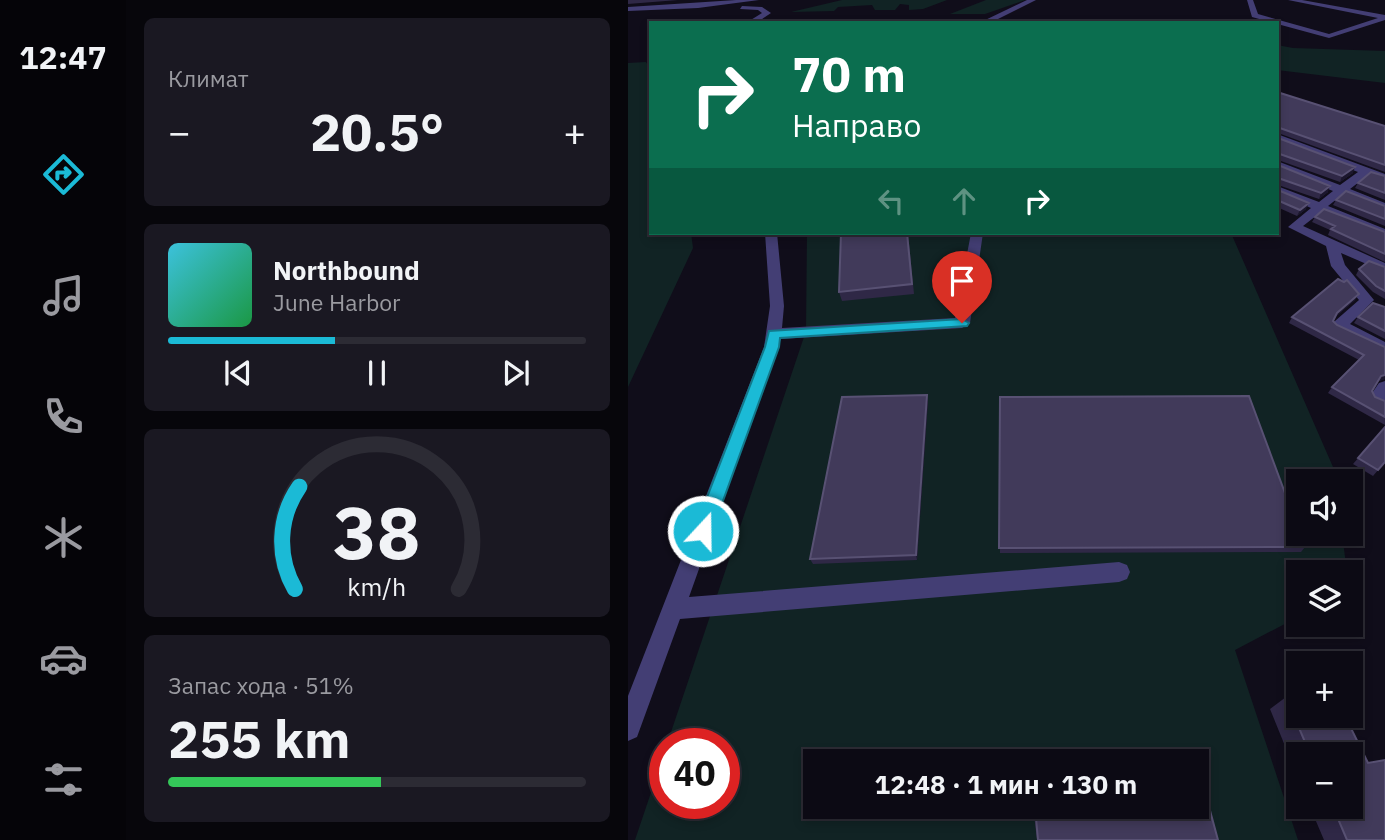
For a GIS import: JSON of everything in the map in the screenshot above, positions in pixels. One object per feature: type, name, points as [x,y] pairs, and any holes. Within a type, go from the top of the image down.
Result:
[{"type":"street","points":[[628,9],[756,0]]},
{"type":"street","points":[[760,8],[764,0]]},
{"type":"street","points":[[987,21],[1033,0]]},
{"type":"street","points":[[1250,0],[1254,15],[1275,21]]},
{"type":"street","points":[[1291,0],[1385,18]]},
{"type":"street","points":[[698,6],[760,8],[767,13],[753,21]]},
{"type":"street","points":[[1279,22],[1329,36],[1385,18]]},
{"type":"street","points":[[1279,138],[1385,178]]},
{"type":"street","points":[[1279,165],[1385,207]]},
{"type":"street","points":[[1366,171],[1294,227],[1385,268]]},
{"type":"street","points":[[1279,190],[1385,234]]},
{"type":"street","points":[[628,728],[772,347],[777,306],[771,235]]},
{"type":"street","points":[[774,334],[962,323],[977,235]]},
{"type":"street","points":[[1332,244],[1338,266],[1368,300],[1385,308]]},
{"type":"street","points":[[1368,300],[1340,325],[1385,349]]},
{"type":"street","points":[[1385,387],[1378,396],[1385,400]]},
{"type":"street","points":[[673,609],[1119,572]]},
{"type":"shaded area","points":[[842,0],[947,0],[923,9],[909,10],[909,5],[900,4],[895,10],[875,10],[872,5],[838,7],[834,11],[791,12]]},
{"type":"shaded area","points":[[986,0],[1025,0],[985,14],[950,14]]},
{"type":"shaded area","points":[[1279,45],[1385,51],[1385,83],[1279,70]]},
{"type":"shaded area","points":[[646,62],[649,67],[649,235],[691,235],[693,248],[628,387],[628,63]]},
{"type":"shaded area","points":[[807,235],[1232,235],[1333,467],[1286,469],[1286,546],[1344,546],[1345,560],[1286,560],[1286,623],[1235,650],[1286,804],[1286,819],[1291,819],[1298,840],[635,840],[649,798],[649,819],[740,819],[740,728],[672,728],[806,331]]},
{"type":"building","points":[[1279,93],[1385,126],[1385,165],[1279,128]]},
{"type":"building","points":[[1279,138],[1355,167],[1342,176],[1279,154]]},
{"type":"building","points":[[1279,165],[1330,186],[1321,193],[1279,178]]},
{"type":"building","points":[[1371,172],[1385,176],[1385,193],[1358,183]]},
{"type":"building","points":[[1279,190],[1309,203],[1300,210],[1279,201]]},
{"type":"building","points":[[1346,191],[1385,206],[1385,219],[1336,200]]},
{"type":"building","points":[[1324,209],[1385,232],[1385,254],[1331,229],[1335,226],[1315,217]]},
{"type":"building","points":[[841,235],[907,235],[912,284],[839,292]]},
{"type":"building","points":[[1369,261],[1385,267],[1385,291],[1359,269]]},
{"type":"building","points":[[1338,279],[1344,282],[1347,280],[1359,294],[1337,313],[1333,321],[1385,347],[1385,375],[1381,376],[1372,391],[1375,397],[1385,401],[1385,417],[1332,387],[1364,355],[1292,317]]},
{"type":"building","points":[[1373,303],[1385,307],[1385,331],[1358,317]]},
{"type":"building","points":[[927,395],[916,555],[810,559],[842,397]]},
{"type":"building","points":[[1249,396],[1286,496],[1286,546],[1305,547],[999,548],[1000,397]]},
{"type":"building","points":[[1385,427],[1385,462],[1378,470],[1358,458]]},
{"type":"building","points":[[1299,728],[1351,728],[1358,742],[1305,742]]},
{"type":"building","points":[[1363,753],[1368,763],[1385,760],[1385,840],[1347,840],[1338,819],[1363,819]]},
{"type":"building","points":[[1209,807],[1218,840],[1038,840],[1036,819],[1209,819]]},
{"type":"route","points":[[703,531],[772,347],[774,334],[962,323]]}]
